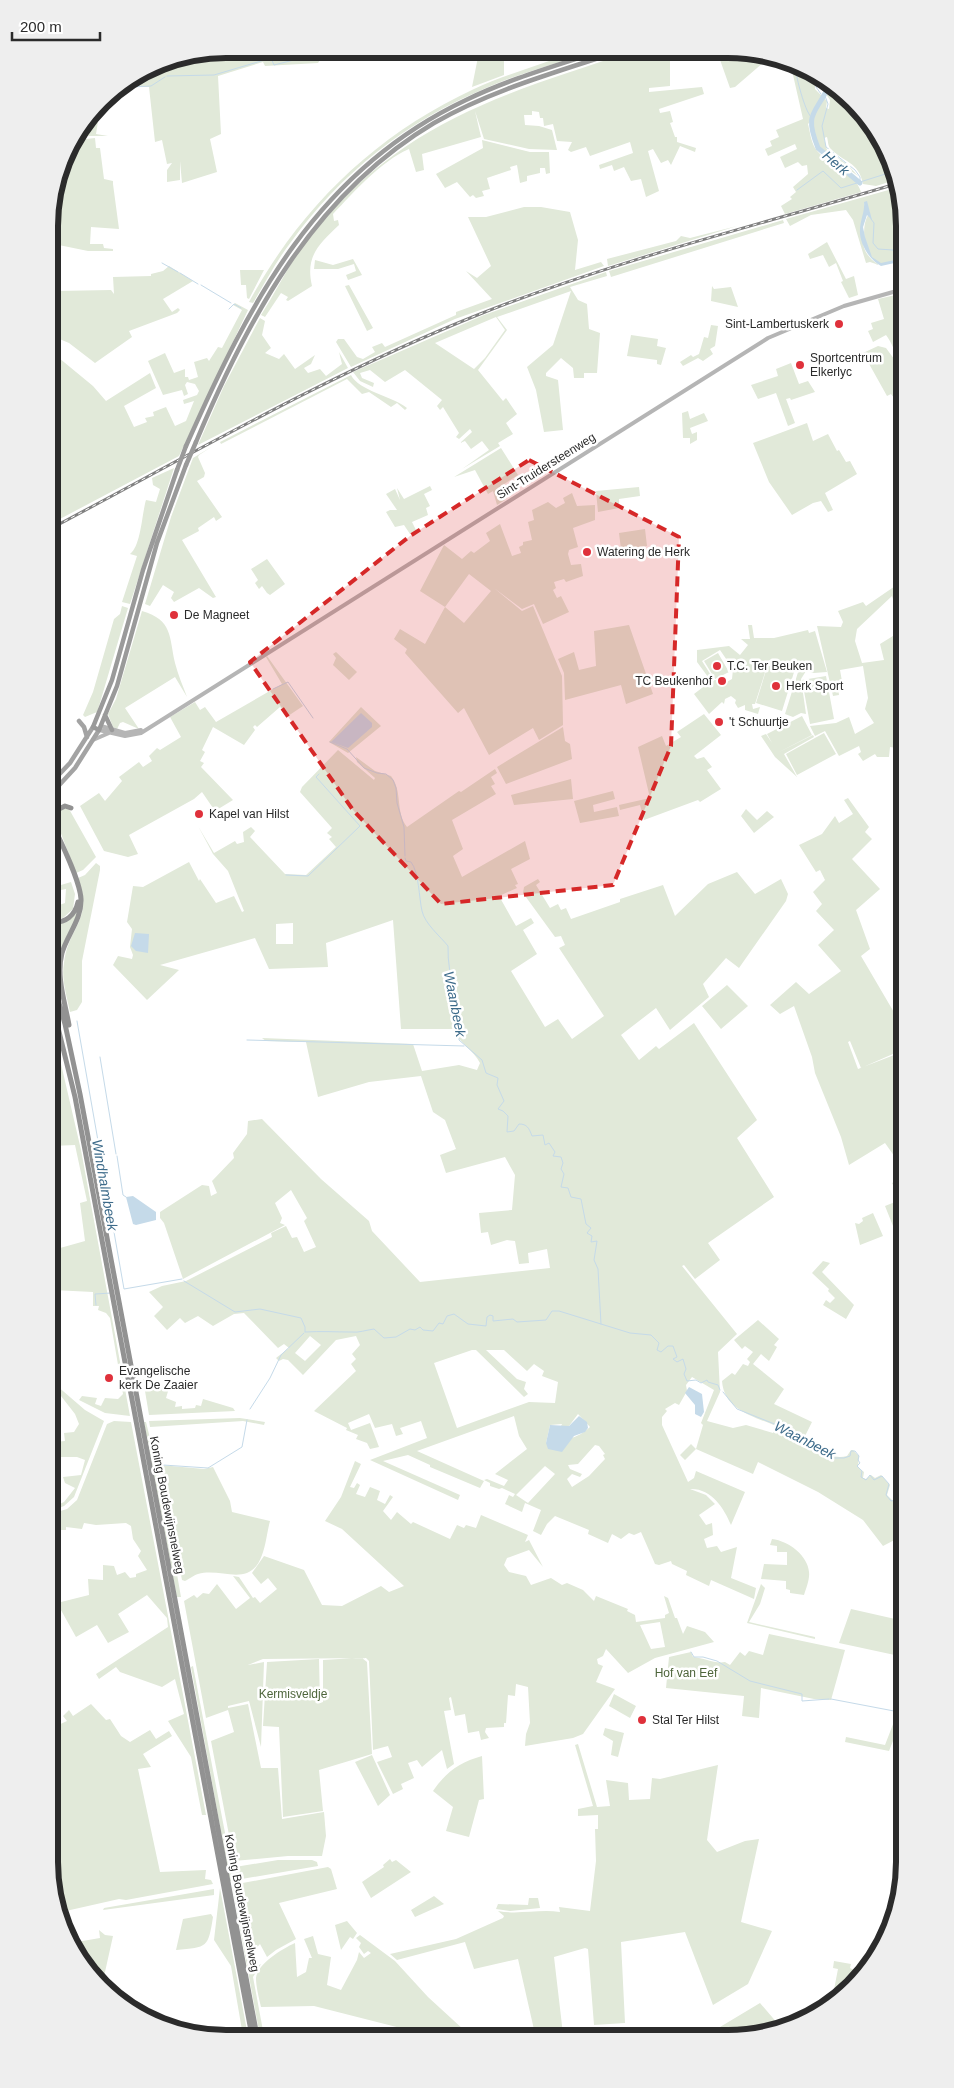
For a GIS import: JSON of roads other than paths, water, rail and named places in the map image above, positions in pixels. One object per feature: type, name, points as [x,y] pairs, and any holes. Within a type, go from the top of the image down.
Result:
[{"type":"highway","points":[[94,725],[112,680],[134,600],[186,446],[248,317],[276,270],[316,215],[337,190],[382,151],[431,118],[466,100],[522,77],[579,58]]},
{"type":"highway","points":[[100,728],[117,686],[167,514],[186,465],[223,381],[254,321],[302,243],[322,217],[368,171],[410,138],[443,118],[496,94],[600,58]]},
{"type":"highway","points":[[105,716],[111,731]]},
{"type":"highway","name":"Sint-Truidersteenweg","points":[[94,725],[100,728]]},
{"type":"highway","points":[[58,810],[65,806],[71,808]]},
{"type":"highway","points":[[58,840],[81,894],[80,908],[62,953],[60,967],[70,1038],[69,1043]]},
{"type":"highway","points":[[58,921],[67,920],[76,910],[78,897],[73,877]]},
{"type":"highway","name":"Koning Boudewijnsnelweg","points":[[58,1002],[69,1043],[256,2030]]},
{"type":"highway","name":"Koning Boudewijnsnelweg","points":[[58,1026],[77,1107],[251,2030]]},
{"type":"main road","name":"Sint-Truidersteenweg","points":[[100,728],[125,733],[140,730],[768,338],[844,306],[896,291]]},
{"type":"main road","points":[[79,721],[84,727],[87,737]]},
{"type":"main road","points":[[58,776],[70,763],[94,725]]},
{"type":"main road","points":[[58,786],[75,768],[100,728]]},
{"type":"main road","points":[[93,740],[111,731]]},
{"type":"water","points":[[867,201],[872,220],[867,215],[863,227],[872,257],[881,263],[896,260],[896,263],[881,266],[873,260],[866,250],[860,235],[864,202]]},
{"type":"water","points":[[361,713],[372,723],[372,727],[348,748],[331,742]]},
{"type":"water","points":[[135,933],[149,934],[148,953],[136,951],[131,946]]},
{"type":"water","points":[[133,1196],[156,1212],[156,1220],[133,1224],[126,1197]]},
{"type":"water","points":[[689,1387],[702,1394],[704,1412],[701,1417],[695,1414],[695,1405],[685,1393]]},
{"type":"water","points":[[579,1416],[587,1422],[588,1428],[585,1432],[574,1436],[562,1452],[548,1449],[546,1443],[550,1425],[569,1426]]},
{"type":"waterway","points":[[167,76],[214,75],[271,58]]},
{"type":"waterway","points":[[271,58],[274,65],[302,58]]},
{"type":"waterway","points":[[796,72],[803,101],[811,117]]},
{"type":"waterway","points":[[131,87],[151,86],[165,77]]},
{"type":"waterway","points":[[817,83],[816,87],[821,94]]},
{"type":"waterway","name":"Herk","points":[[827,89],[812,119],[812,127],[818,148],[860,183]]},
{"type":"waterway","points":[[825,96],[828,104],[822,126],[826,147],[855,170],[860,177],[860,181]]},
{"type":"waterway","points":[[797,190],[823,171],[841,188],[888,173]]},
{"type":"waterway","points":[[871,219],[874,223],[873,243],[878,249],[893,250],[896,257]]},
{"type":"waterway","points":[[162,263],[178,272]]},
{"type":"waterway","points":[[180,273],[198,284]]},
{"type":"waterway","points":[[201,285],[231,303]]},
{"type":"waterway","points":[[229,309],[234,304],[241,308]]},
{"type":"waterway","name":"Waanbeek","points":[[273,689],[288,682],[313,718]]},
{"type":"waterway","name":"Waanbeek","points":[[330,742],[347,749],[364,768],[386,774],[393,780],[404,827],[405,856]]},
{"type":"waterway","points":[[286,875],[308,876],[360,826],[316,777],[319,774]]},
{"type":"waterway","name":"Waanbeek","points":[[405,858],[406,861],[411,862],[416,872],[424,916],[429,925],[448,946],[448,958],[458,1016],[459,1040],[482,1060],[486,1073],[498,1078],[497,1085],[504,1101],[498,1109],[508,1116],[507,1132],[514,1131],[519,1124],[522,1124],[527,1127],[532,1136],[543,1135],[545,1145],[549,1143],[555,1152],[553,1156],[561,1157],[563,1163],[561,1169],[564,1174],[561,1187],[568,1188],[571,1197],[581,1199],[586,1224],[591,1228],[587,1233],[592,1236],[591,1242],[597,1241],[594,1260],[598,1269],[601,1324]]},
{"type":"waterway","name":"Windhalmbeek","points":[[77,1021],[124,1289],[182,1279]]},
{"type":"waterway","points":[[247,1040],[464,1046]]},
{"type":"waterway","points":[[100,1057],[116,1154]]},
{"type":"waterway","points":[[117,1156],[123,1195],[126,1197]]},
{"type":"waterway","name":"Windhalmbeek","points":[[184,1281],[235,1312],[260,1309],[301,1318],[305,1332],[357,1332],[374,1329],[384,1338],[396,1337],[410,1329],[415,1330],[420,1327],[423,1330],[433,1331],[439,1323],[443,1324],[447,1316],[454,1314],[468,1324],[486,1326],[487,1317],[490,1315],[493,1316],[493,1321],[513,1319],[517,1322],[546,1320],[552,1311],[559,1311],[630,1333],[651,1335],[659,1343],[657,1350],[661,1352],[668,1346],[673,1346],[677,1357],[673,1359],[677,1362],[683,1359],[686,1369],[684,1374],[687,1381],[696,1380],[701,1383],[707,1380],[718,1385],[720,1390]]},
{"type":"waterway","points":[[96,1305],[95,1294],[111,1293]]},
{"type":"waterway","points":[[250,1409],[270,1378],[281,1355],[304,1333]]},
{"type":"waterway","name":"Waanbeek","points":[[723,1392],[737,1409],[797,1433],[822,1452],[834,1458],[844,1458],[850,1456],[851,1451],[855,1451],[859,1456],[858,1460],[860,1463],[857,1466],[862,1471],[861,1477],[866,1480],[870,1475],[874,1480],[882,1476],[889,1484],[886,1495],[891,1501],[896,1500]]},
{"type":"waterway","points":[[163,1465],[208,1468],[242,1447],[247,1420]]},
{"type":"waterway","points":[[691,1652],[694,1657],[703,1657],[717,1661],[750,1681],[802,1694],[802,1701],[829,1699]]},
{"type":"waterway","points":[[831,1699],[896,1712]]},
{"type":"railway","points":[[58,525],[316,388],[425,337],[480,314],[635,260],[892,185]]},
{"type":"place","name":"Sint-Lambertuskerk","points":[[839,324]]},
{"type":"place","name":"Sportcentrum Elkerlyc","points":[[800,365]]},
{"type":"place","name":"Watering de Herk","points":[[587,552]]},
{"type":"place","name":"De Magneet","points":[[174,615]]},
{"type":"place","name":"T.C. Ter Beuken","points":[[717,666]]},
{"type":"place","name":"TC Beukenhof","points":[[722,681]]},
{"type":"place","name":"Herk Sport","points":[[776,686]]},
{"type":"place","name":"'t Schuurtje","points":[[719,722]]},
{"type":"place","name":"Kapel van Hilst","points":[[199,814]]},
{"type":"place","name":"Evangelische kerk De Zaaier","points":[[109,1378]]},
{"type":"place","name":"Stal Ter Hilst","points":[[642,1720]]},
{"type":"park label","name":"Hof van Eef","points":[[686,1673]]},
{"type":"park label","name":"Kermisveldje","points":[[293,1694]]}]
